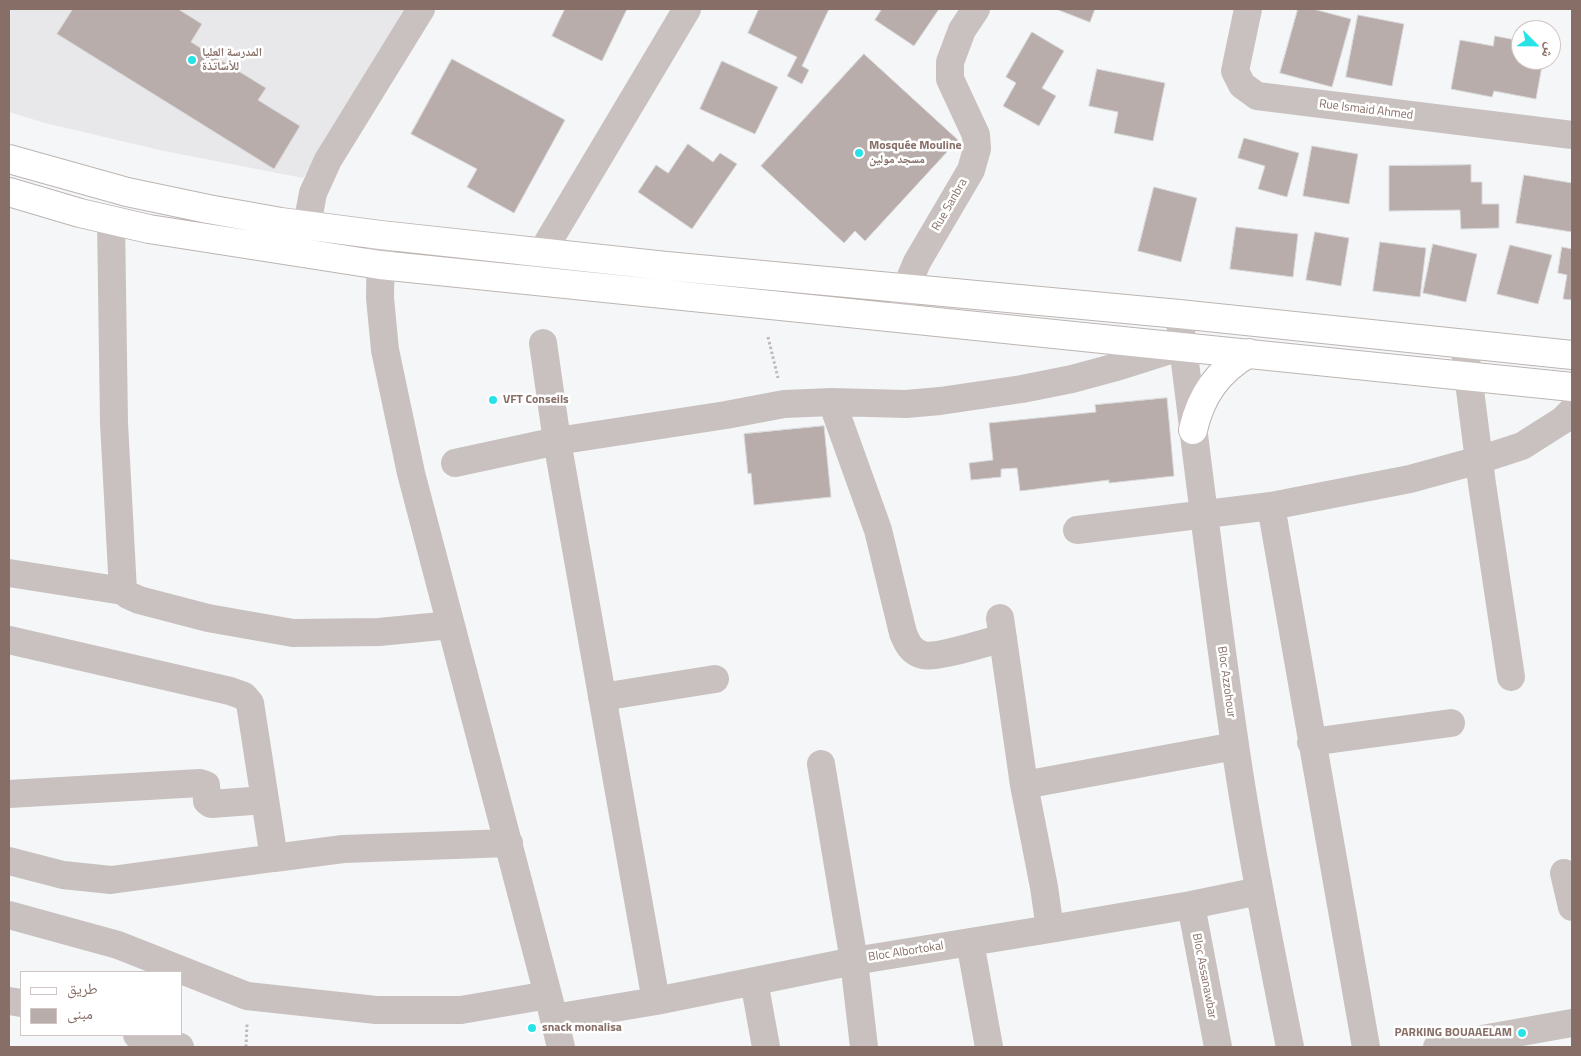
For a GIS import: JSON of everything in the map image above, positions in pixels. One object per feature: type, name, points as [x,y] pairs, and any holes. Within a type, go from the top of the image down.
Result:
[{"type":"main road","points":[[9,159],[127,192],[208,209],[381,235],[666,266],[1178,314],[1572,355]]},
{"type":"main road","points":[[9,192],[80,213],[158,230],[380,265],[1572,387]]},
{"type":"main road","points":[[1193,430],[1197,413],[1213,383],[1224,370],[1249,353]]},
{"type":"street","points":[[308,225],[312,193],[328,160],[421,9]]},
{"type":"street","points":[[526,279],[687,9]]},
{"type":"street","name":"Rue Sanbra","points":[[900,318],[906,288],[917,262],[970,170],[977,149],[976,135],[950,79],[950,62],[962,30],[976,9]]},
{"type":"street","name":"Rue Ismaid Ahmed","points":[[1248,9],[1235,72],[1242,85],[1257,96],[1572,135]]},
{"type":"street","points":[[112,220],[114,423],[123,591]]},
{"type":"street","points":[[381,235],[380,298],[385,350],[411,474],[561,1047]]},
{"type":"street","name":"Bloc Azzohour","points":[[1178,314],[1235,746],[1259,891],[1290,1047]]},
{"type":"street","points":[[543,343],[557,441],[656,1001]]},
{"type":"street","points":[[1464,343],[1511,677]]},
{"type":"street","points":[[455,463],[557,441],[726,415],[784,404],[931,402],[1022,389],[1072,379],[1183,346]]},
{"type":"street","points":[[832,402],[878,530],[903,633],[908,645],[913,651],[930,657],[1001,628],[1024,785],[1044,887],[1050,929]]},
{"type":"street","points":[[1077,530],[1270,506],[1410,480],[1522,446],[1563,420],[1572,411]]},
{"type":"street","points":[[1270,506],[1366,1047]]},
{"type":"street","points":[[9,573],[123,591],[139,600],[208,618],[293,633],[379,632],[451,625]]},
{"type":"street","points":[[9,640],[230,691],[244,696],[250,703],[274,858]]},
{"type":"street","points":[[602,696],[715,679]]},
{"type":"street","points":[[1311,742],[1452,723]]},
{"type":"street","points":[[1024,785],[1235,746]]},
{"type":"street","points":[[821,764],[854,961],[864,1047]]},
{"type":"street","points":[[9,794],[200,782],[206,785],[207,801],[211,804],[265,800]]},
{"type":"street","points":[[9,861],[63,875],[111,880],[343,849],[509,843]]},
{"type":"street","points":[[1564,873],[1572,907]]},
{"type":"street","name":"Bloc Albortokal","points":[[9,915],[118,944],[247,996],[376,1010],[461,1010],[656,1001],[854,961],[1191,905],[1259,891]]},
{"type":"street","name":"Bloc Assanawbar","points":[[1191,905],[1218,1047]]},
{"type":"street","points":[[970,942],[989,1047]]},
{"type":"street","points":[[754,981],[766,1047]]},
{"type":"street","points":[[1438,1047],[1572,1023]]},
{"type":"street","points":[[141,1036],[180,1047]]},
{"type":"path","points":[[768,337],[784,404]]},
{"type":"shaded area","name":"المدرسة العليا للأساتذة","points":[[9,9],[407,9],[303,178],[164,151],[45,123],[9,112]]},
{"type":"building","points":[[73,9],[178,9],[202,24],[191,42],[266,88],[258,100],[300,126],[274,169],[57,34]]},
{"type":"building","points":[[565,9],[627,9],[602,61],[552,36]]},
{"type":"building","points":[[759,9],[829,9],[802,66],[809,70],[802,84],[787,76],[797,57],[748,33]]},
{"type":"building","points":[[882,9],[939,9],[914,46],[875,20]]},
{"type":"building","points":[[1056,9],[1095,9],[1090,22]]},
{"type":"building","points":[[1298,9],[1313,9],[1351,19],[1332,87],[1280,73]]},
{"type":"building","points":[[1358,15],[1404,24],[1392,86],[1346,77]]},
{"type":"building","points":[[1032,32],[1064,51],[1042,88],[1056,96],[1039,126],[1003,106],[1016,83],[1006,77]]},
{"type":"building","points":[[1495,36],[1511,39],[1511,70],[1541,70],[1536,99],[1494,91],[1492,97],[1451,89],[1460,40],[1493,46]]},
{"type":"building","name":"Mosquée Mouline مسجد مولين","points":[[864,54],[958,140],[865,241],[855,231],[844,243],[761,166]]},
{"type":"building","points":[[452,59],[565,120],[514,213],[467,187],[477,169],[411,134]]},
{"type":"building","points":[[722,61],[778,87],[755,134],[700,109]]},
{"type":"building","points":[[1097,69],[1165,83],[1153,141],[1114,133],[1118,112],[1089,106]]},
{"type":"building","points":[[1244,138],[1299,153],[1287,197],[1258,189],[1265,166],[1238,158]]},
{"type":"building","points":[[688,144],[713,162],[720,153],[737,164],[692,229],[638,192],[656,165],[668,173]]},
{"type":"building","points":[[1312,146],[1358,154],[1349,204],[1303,196]]},
{"type":"building","points":[[1471,165],[1471,182],[1482,182],[1482,204],[1499,204],[1499,228],[1461,229],[1460,210],[1389,211],[1389,166]]},
{"type":"building","points":[[1524,175],[1572,183],[1572,232],[1516,223]]},
{"type":"building","points":[[1154,187],[1197,198],[1181,262],[1138,251]]},
{"type":"building","points":[[1236,227],[1298,234],[1293,277],[1230,269]]},
{"type":"building","points":[[1315,232],[1349,238],[1341,286],[1306,280]]},
{"type":"building","points":[[1380,242],[1426,248],[1420,297],[1373,291]]},
{"type":"building","points":[[1433,244],[1477,254],[1466,302],[1423,293]]},
{"type":"building","points":[[1510,245],[1552,255],[1538,304],[1497,294]]},
{"type":"building","points":[[1562,247],[1572,249],[1572,300],[1563,299],[1567,275],[1558,273]]},
{"type":"building","points":[[1167,398],[1174,476],[1109,483],[1109,480],[1020,491],[1017,468],[1001,469],[1001,477],[971,480],[969,463],[993,460],[989,423],[1096,412],[1095,405]]},
{"type":"building","points":[[824,426],[831,497],[754,505],[751,473],[748,474],[744,434]]},
{"type":"place","name":"المدرسة العليا للأساتذة","points":[[192,60]]},
{"type":"place","name":"Mosquée Mouline مسجد مولين","points":[[859,153]]},
{"type":"place","name":"VFT Conseils","points":[[493,400]]},
{"type":"place","name":"snack monalisa","points":[[532,1028]]},
{"type":"place","name":"PARKING BOUAAELAM","points":[[1522,1033]]}]
